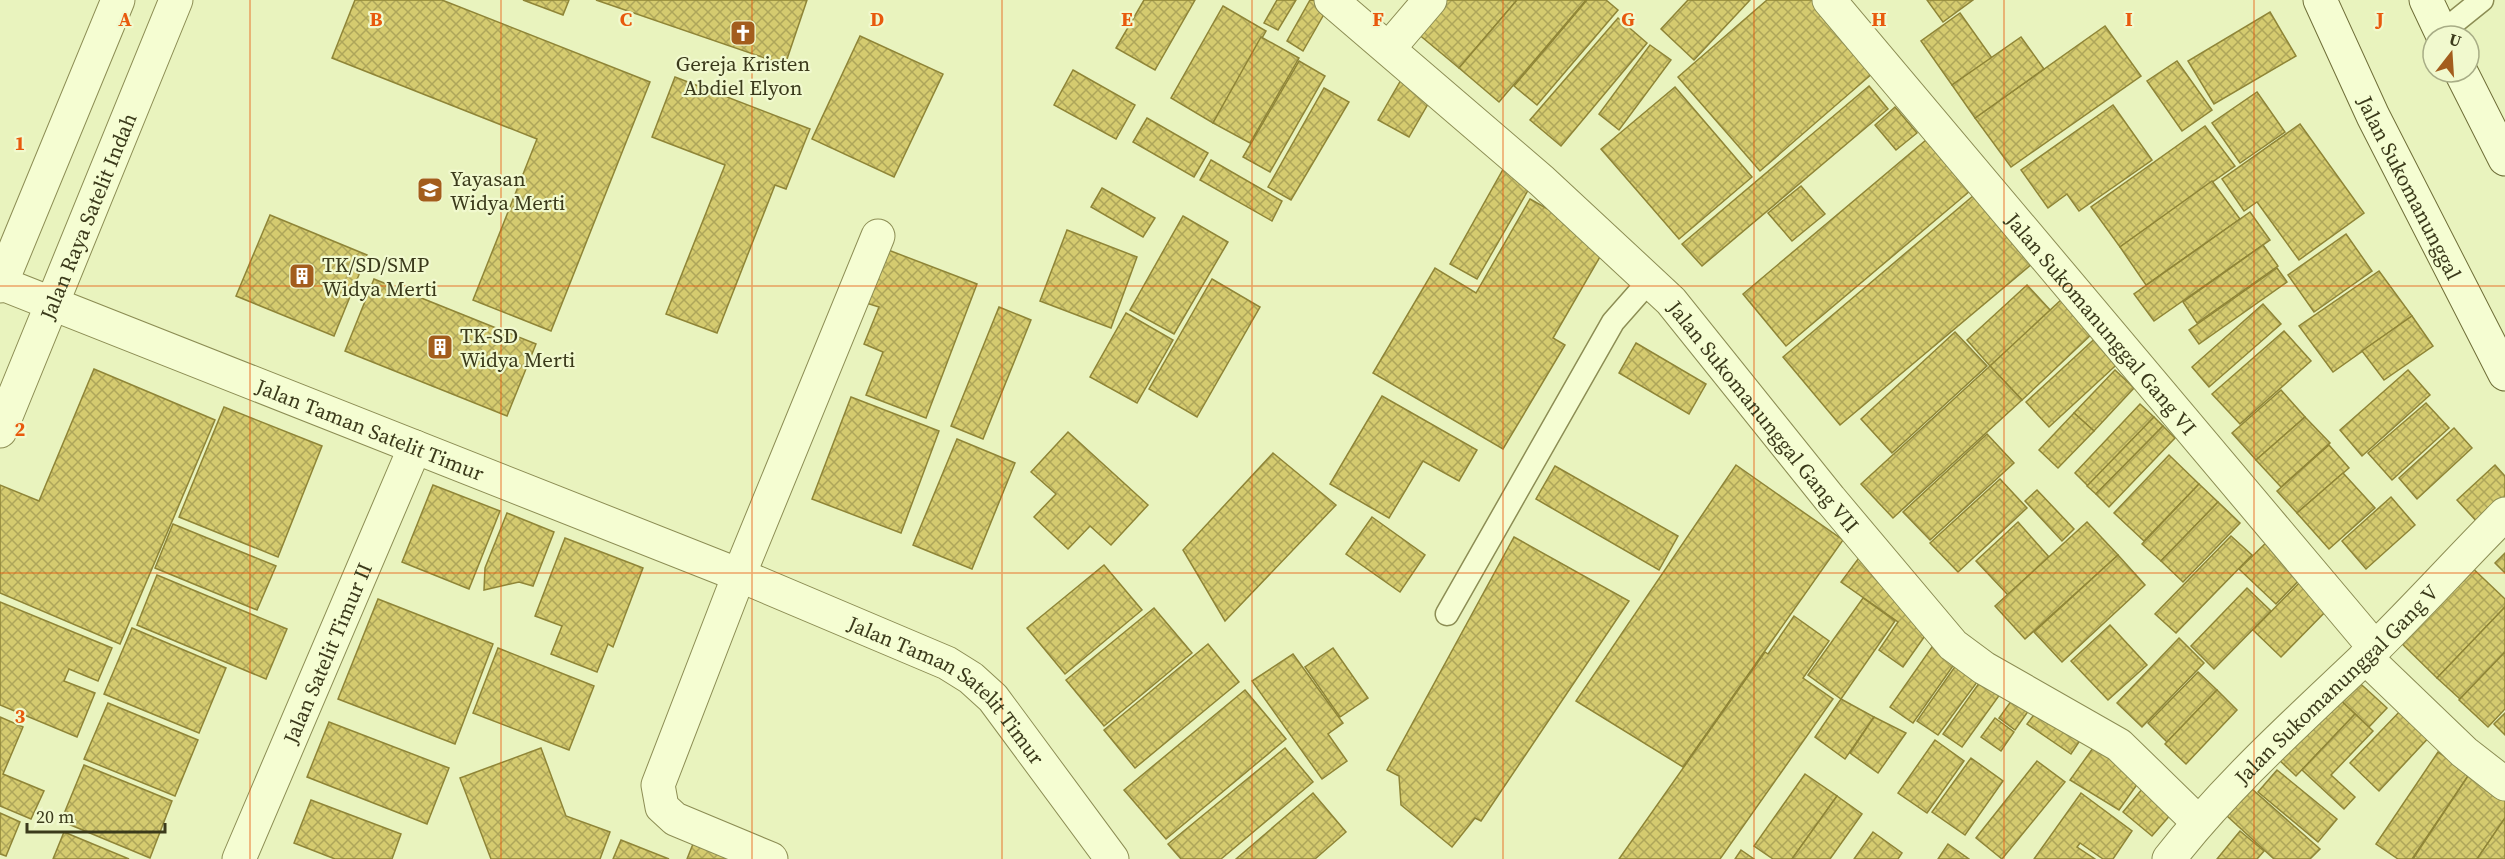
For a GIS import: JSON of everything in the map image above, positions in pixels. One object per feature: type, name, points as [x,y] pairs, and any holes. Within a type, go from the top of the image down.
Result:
[{"type":"street","points":[[0,284],[118,0]]},
{"type":"street","name":"Jalan Raya Satelit Indah","points":[[0,431],[176,0]]},
{"type":"street","name":"Jalan Sukomanunggal Gang VII","points":[[1331,0],[1542,181],[1671,301],[1830,499],[1953,645],[1984,668],[2119,745],[2198,822]]},
{"type":"street","points":[[1389,48],[1430,0]]},
{"type":"street","name":"Jalan Sukomanunggal Gang VI","points":[[1829,0],[2370,652],[2464,752],[2505,784]]},
{"type":"street","name":"Jalan Sukomanunggal","points":[[2320,0],[2373,116],[2505,374]]},
{"type":"street","points":[[2426,0],[2437,24]]},
{"type":"street","points":[[2467,84],[2505,159]]},
{"type":"street","points":[[771,859],[675,819],[662,807],[658,785],[739,575],[878,237]]},
{"type":"street","name":"Jalan Taman Satelit Timur","points":[[0,284],[739,575],[947,663],[971,678],[993,698],[1112,859]]},
{"type":"street","name":"Jalan Satelit Timur II","points":[[238,859],[415,447]]},
{"type":"street","name":"Jalan Sukomanunggal Gang V","points":[[2169,859],[2198,822],[2303,713],[2370,652],[2505,514]]},
{"type":"lane","points":[[2454,24],[2482,0]]},
{"type":"lane","points":[[1447,614],[1613,322],[1650,280]]},
{"type":"building","points":[[355,0],[442,0],[650,82],[551,331],[473,300],[537,139],[332,58]]},
{"type":"building","points":[[523,0],[569,0],[563,15]]},
{"type":"building","name":"Gereja Kristen Abdiel Elyon","points":[[596,0],[807,0],[785,65]]},
{"type":"building","points":[[1144,0],[1195,0],[1155,70],[1116,48]]},
{"type":"building","points":[[1277,0],[1296,0],[1278,30],[1264,23]]},
{"type":"building","points":[[1310,0],[1331,2],[1303,51],[1287,41]]},
{"type":"building","points":[[1435,0],[1517,0],[1459,68],[1411,28]]},
{"type":"building","points":[[1517,0],[1586,0],[1499,102],[1459,68]]},
{"type":"building","points":[[1587,0],[1606,0],[1618,10],[1537,105],[1514,86]]},
{"type":"building","points":[[1688,0],[1750,0],[1694,60],[1661,29]]},
{"type":"building","points":[[1767,0],[1823,0],[1881,66],[1760,171],[1678,77]]},
{"type":"building","points":[[1927,0],[1973,0],[1943,22]]},
{"type":"building","points":[[1223,6],[1266,31],[1213,123],[1171,98]]},
{"type":"building","points":[[2270,12],[2296,56],[2214,104],[2188,61]]},
{"type":"building","points":[[1960,13],[1992,58],[1952,85],[1921,41]]},
{"type":"building","points":[[1618,18],[1647,43],[1561,146],[1530,120]]},
{"type":"building","points":[[2105,26],[2141,76],[2011,167],[1975,118]]},
{"type":"building","points":[[860,36],[943,74],[894,177],[812,139]]},
{"type":"building","points":[[1261,37],[1299,58],[1250,143],[1213,123]]},
{"type":"building","points":[[2021,37],[2044,69],[1975,118],[1952,85]]},
{"type":"building","points":[[1650,45],[1671,60],[1619,130],[1599,114]]},
{"type":"building","points":[[1299,61],[1325,76],[1270,172],[1243,157]]},
{"type":"building","points":[[2177,61],[2212,110],[2182,131],[2147,81]]},
{"type":"building","points":[[1073,70],[1135,105],[1116,139],[1054,105]]},
{"type":"building","points":[[675,77],[810,129],[786,189],[775,185],[717,333],[666,314],[725,165],[652,137]]},
{"type":"building","points":[[1401,80],[1432,97],[1409,137],[1378,120]]},
{"type":"building","points":[[1869,86],[1888,109],[1702,266],[1682,244]]},
{"type":"building","points":[[1675,87],[1752,177],[1679,239],[1601,149]]},
{"type":"building","points":[[1324,88],[1349,102],[1291,200],[1268,187]]},
{"type":"building","points":[[2257,92],[2285,132],[2240,163],[2212,123]]},
{"type":"building","points":[[2113,105],[2152,160],[2079,211],[2067,194],[2048,208],[2021,170]]},
{"type":"building","points":[[1895,107],[1917,133],[1896,150],[1875,125]]},
{"type":"building","points":[[1147,118],[1208,153],[1194,177],[1133,142]]},
{"type":"building","points":[[2300,124],[2364,213],[2299,260],[2257,202],[2244,211],[2222,179]]},
{"type":"building","points":[[2205,126],[2235,166],[2120,247],[2091,207]]},
{"type":"building","points":[[1926,140],[1970,191],[1786,346],[1743,294]]},
{"type":"building","points":[[1211,160],[1282,201],[1272,221],[1200,180]]},
{"type":"building","points":[[1506,164],[1534,180],[1477,279],[1450,264]]},
{"type":"building","points":[[2212,181],[2240,219],[2146,285],[2120,247]]},
{"type":"building","points":[[1801,186],[1825,214],[1792,241],[1768,213]]},
{"type":"building","points":[[1102,188],[1155,218],[1143,237],[1091,207]]},
{"type":"building","points":[[1980,190],[2039,258],[1840,425],[1783,357]]},
{"type":"building","points":[[1530,199],[1608,243],[1553,338],[1565,345],[1503,449],[1373,373],[1435,268],[1476,293]]},
{"type":"building","points":[[2250,212],[2270,240],[2154,321],[2134,294]]},
{"type":"building","name":"TK/SD/SMP Widya Merti","points":[[270,215],[367,255],[334,336],[236,296]]},
{"type":"building","points":[[1183,216],[1228,242],[1174,334],[1130,310]]},
{"type":"building","points":[[1067,230],[1137,257],[1111,328],[1040,301]]},
{"type":"building","points":[[2346,234],[2372,271],[2314,312],[2288,275]]},
{"type":"building","points":[[2263,245],[2278,266],[2197,323],[2183,302]]},
{"type":"building","points":[[883,248],[977,284],[926,418],[866,395],[883,352],[864,344],[879,307],[863,302]]},
{"type":"building","points":[[2277,268],[2287,282],[2199,344],[2189,330]]},
{"type":"building","points":[[2379,271],[2412,316],[2333,372],[2299,326]]},
{"type":"building","name":"TK-SD Widya Merti","points":[[374,279],[536,344],[507,416],[345,351]]},
{"type":"building","points":[[1212,279],[1260,307],[1197,417],[1149,389]]},
{"type":"building","points":[[2027,285],[2051,311],[1990,366],[1967,340]]},
{"type":"building","points":[[2063,298],[2094,332],[2022,400],[1990,366]]},
{"type":"building","points":[[2263,304],[2281,324],[2209,387],[2192,367]]},
{"type":"building","points":[[999,307],[1031,320],[983,439],[951,426]]},
{"type":"building","points":[[1126,313],[1173,340],[1137,403],[1090,377]]},
{"type":"building","points":[[2412,316],[2433,346],[2384,380],[2362,351]]},
{"type":"building","points":[[2103,331],[2126,356],[2049,427],[2026,402]]},
{"type":"building","points":[[2284,331],[2311,361],[2240,424],[2212,394]]},
{"type":"building","points":[[1955,332],[1987,366],[1892,453],[1861,419]]},
{"type":"building","points":[[1636,343],[1706,384],[1689,414],[1619,373]]},
{"type":"building","points":[[1990,366],[2022,400],[1893,518],[1861,484]]},
{"type":"building","points":[[94,369],[215,420],[120,644],[0,593],[0,485],[39,501]]},
{"type":"building","points":[[2115,370],[2134,388],[2094,431],[2074,413]]},
{"type":"building","points":[[2408,370],[2430,395],[2362,456],[2340,430]]},
{"type":"building","points":[[2281,390],[2305,417],[2256,460],[2232,433]]},
{"type":"building","points":[[1382,396],[1477,450],[1459,481],[1423,461],[1389,518],[1330,484]]},
{"type":"building","points":[[851,397],[939,431],[901,533],[812,499]]},
{"type":"building","points":[[2426,403],[2449,428],[2392,480],[2368,453]]},
{"type":"building","points":[[2140,404],[2154,417],[2088,486],[2075,473]]},
{"type":"building","points":[[224,407],[322,446],[278,557],[179,517]]},
{"type":"building","points":[[2074,413],[2094,431],[2058,468],[2039,450]]},
{"type":"building","points":[[2154,417],[2163,426],[2096,494],[2087,486]]},
{"type":"building","points":[[2305,417],[2330,443],[2281,487],[2256,460]]},
{"type":"building","points":[[2163,426],[2175,438],[2109,507],[2096,494]]},
{"type":"building","points":[[2454,428],[2472,448],[2417,499],[2399,478]]},
{"type":"building","points":[[1068,432],[1148,505],[1111,545],[1090,526],[1068,549],[1034,517],[1056,494],[1031,472]]},
{"type":"building","points":[[1987,434],[2014,463],[1930,540],[1903,512]]},
{"type":"building","points":[[957,439],[1015,463],[972,569],[913,545]]},
{"type":"building","points":[[2329,445],[2349,468],[2297,513],[2277,491]]},
{"type":"building","points":[[1273,453],[1336,505],[1225,621],[1183,550]]},
{"type":"building","points":[[2169,455],[2199,484],[2144,541],[2114,513]]},
{"type":"building","points":[[1736,465],[1843,540],[1683,767],[1576,701]]},
{"type":"building","points":[[2495,465],[2505,476],[2505,501],[2479,524],[2457,500]]},
{"type":"building","points":[[1555,466],[1678,536],[1659,570],[1536,499]]},
{"type":"building","points":[[2343,473],[2375,508],[2329,549],[2297,513]]},
{"type":"building","points":[[2000,479],[2027,508],[1958,572],[1930,543]]},
{"type":"building","points":[[2199,484],[2218,502],[2161,561],[2142,544]]},
{"type":"building","points":[[433,485],[500,511],[469,589],[402,562]]},
{"type":"building","points":[[2037,490],[2074,529],[2062,541],[2025,501]]},
{"type":"building","points":[[2391,497],[2415,525],[2366,569],[2342,541]]},
{"type":"building","points":[[2218,502],[2240,523],[2183,582],[2161,561]]},
{"type":"building","points":[[507,513],[554,532],[533,586],[519,582],[484,590],[485,568]]},
{"type":"building","points":[[1372,517],[1425,555],[1400,592],[1346,554]]},
{"type":"building","points":[[2018,522],[2049,557],[2008,595],[1976,561]]},
{"type":"building","points":[[2087,522],[2118,555],[2025,639],[1995,606]]},
{"type":"building","points":[[173,524],[276,566],[257,610],[155,568]]},
{"type":"building","points":[[2231,536],[2252,555],[2176,633],[2155,614]]},
{"type":"building","points":[[1514,537],[1629,601],[1481,821],[1475,818],[1452,847],[1401,805],[1399,776],[1387,770]]},
{"type":"building","points":[[565,538],[643,568],[613,647],[608,644],[597,672],[551,654],[562,626],[535,616]]},
{"type":"building","points":[[2271,538],[2307,572],[2276,604],[2239,569]]},
{"type":"building","points":[[2505,553],[2505,573],[2495,563]]},
{"type":"building","points":[[1861,555],[1934,623],[1903,667],[1879,650],[1898,622],[1841,582]]},
{"type":"building","points":[[2118,555],[2145,585],[2062,662],[2034,632]]},
{"type":"building","points":[[2465,561],[2505,599],[2505,607],[2437,678],[2394,636]]},
{"type":"building","points":[[1104,565],[1142,610],[1065,674],[1027,628]]},
{"type":"building","points":[[157,575],[287,629],[266,679],[137,625]]},
{"type":"building","points":[[2302,580],[2330,607],[2281,657],[2253,630]]},
{"type":"building","points":[[2247,588],[2271,611],[2214,669],[2191,646]]},
{"type":"building","points":[[1863,598],[1895,621],[1841,699],[1808,675]]},
{"type":"building","points":[[378,599],[493,644],[455,744],[338,699]]},
{"type":"building","points":[[0,602],[112,648],[98,681],[69,669],[64,681],[95,693],[77,737],[0,705]]},
{"type":"building","points":[[2505,607],[2505,652],[2460,699],[2437,678]]},
{"type":"building","points":[[1154,608],[1192,653],[1104,726],[1066,680]]},
{"type":"building","points":[[1794,616],[1829,641],[1803,678],[1833,699],[1720,859],[1619,859],[1765,652],[1768,654]]},
{"type":"building","points":[[2110,625],[2147,665],[2108,700],[2071,661]]},
{"type":"building","points":[[132,628],[226,668],[199,733],[104,694]]},
{"type":"building","points":[[1939,637],[1962,653],[1913,723],[1890,707]]},
{"type":"building","points":[[2179,638],[2204,663],[2142,727],[2117,703]]},
{"type":"building","points":[[1208,644],[1239,682],[1135,768],[1104,730]]},
{"type":"building","points":[[498,648],[594,686],[569,750],[473,713]]},
{"type":"building","points":[[1333,648],[1368,698],[1340,717],[1305,667]]},
{"type":"building","points":[[2505,652],[2505,709],[2488,727],[2459,700]]},
{"type":"building","points":[[1293,654],[1343,723],[1328,734],[1347,761],[1322,779],[1252,681]]},
{"type":"building","points":[[1961,658],[1983,674],[1938,735],[1917,721]]},
{"type":"building","points":[[1987,672],[2006,686],[1962,747],[1943,734]]},
{"type":"building","points":[[2198,672],[2217,690],[2167,742],[2148,723]]},
{"type":"building","points":[[2352,676],[2387,708],[2369,727],[2335,695]]},
{"type":"building","points":[[2020,689],[2036,700],[2015,730],[1999,718]]},
{"type":"building","points":[[1245,690],[1286,739],[1166,839],[1124,790]]},
{"type":"building","points":[[2217,690],[2237,710],[2186,764],[2165,744]]},
{"type":"building","points":[[2335,695],[2355,714],[2296,776],[2276,757]]},
{"type":"building","points":[[1841,699],[1874,717],[1845,759],[1815,737]]},
{"type":"building","points":[[108,703],[198,740],[175,796],[84,759]]},
{"type":"building","points":[[2043,703],[2085,733],[2071,754],[2027,724]]},
{"type":"building","points":[[2405,706],[2433,733],[2379,791],[2350,763]]},
{"type":"building","points":[[2505,713],[2505,735],[2494,724]]},
{"type":"building","points":[[2355,714],[2373,731],[2331,775],[2355,797],[2344,809],[2302,770]]},
{"type":"building","points":[[0,717],[23,727],[3,774],[44,791],[31,819],[0,806]]},
{"type":"building","points":[[1874,717],[1906,733],[1878,773],[1850,753]]},
{"type":"building","points":[[1995,718],[2014,732],[2001,751],[1981,737]]},
{"type":"building","points":[[329,722],[449,768],[427,824],[307,777]]},
{"type":"building","points":[[2101,737],[2143,776],[2119,810],[2070,780]]},
{"type":"building","points":[[1935,740],[1964,761],[1927,813],[1898,793]]},
{"type":"building","points":[[541,748],[566,816],[610,832],[600,859],[491,859],[460,778]]},
{"type":"building","points":[[1285,748],[1313,782],[1221,859],[1181,859],[1168,844]]},
{"type":"building","points":[[2438,752],[2470,773],[2412,859],[2398,859],[2376,844]]},
{"type":"building","points":[[1971,758],[2003,781],[1965,835],[1932,812]]},
{"type":"building","points":[[2037,761],[2065,782],[2002,859],[1976,838]]},
{"type":"building","points":[[84,765],[172,801],[150,858],[61,821]]},
{"type":"building","points":[[2277,770],[2337,819],[2318,842],[2258,792]]},
{"type":"building","points":[[2470,773],[2505,796],[2505,818],[2477,859],[2413,859]]},
{"type":"building","points":[[1805,774],[1837,796],[1792,859],[1773,859],[1754,846]]},
{"type":"building","points":[[2143,788],[2172,813],[2152,836],[2123,812]]},
{"type":"building","points":[[2252,789],[2320,849],[2310,859],[2274,859],[2227,816]]},
{"type":"building","points":[[1313,793],[1346,832],[1315,859],[1236,859]]},
{"type":"building","points":[[2081,793],[2132,831],[2113,859],[2103,859],[2080,843],[2077,847],[2095,859],[2034,859]]},
{"type":"building","points":[[1837,796],[1862,814],[1830,859],[1792,859]]},
{"type":"building","points":[[311,800],[401,834],[392,859],[335,859],[294,843]]},
{"type":"building","points":[[0,813],[20,822],[6,856],[0,854]]},
{"type":"building","points":[[2505,818],[2505,859],[2477,859]]},
{"type":"building","points":[[2240,831],[2264,851],[2257,859],[2217,859]]},
{"type":"building","points":[[64,832],[129,859],[53,859]]},
{"type":"building","points":[[1873,832],[1902,853],[1898,859],[1854,859]]},
{"type":"building","points":[[621,840],[669,859],[613,859]]},
{"type":"building","points":[[693,844],[732,859],[687,859]]},
{"type":"building","points":[[1948,844],[1969,859],[1938,859]]},
{"type":"building","points":[[1741,850],[1754,859],[1735,859]]},
{"type":"place","name":"Gereja Kristen Abdiel Elyon","points":[[743,33]]},
{"type":"place","name":"Yayasan Widya Merti","points":[[430,190]]},
{"type":"place","name":"TK/SD/SMP Widya Merti","points":[[302,276]]},
{"type":"place","name":"TK-SD Widya Merti","points":[[440,347]]}]
